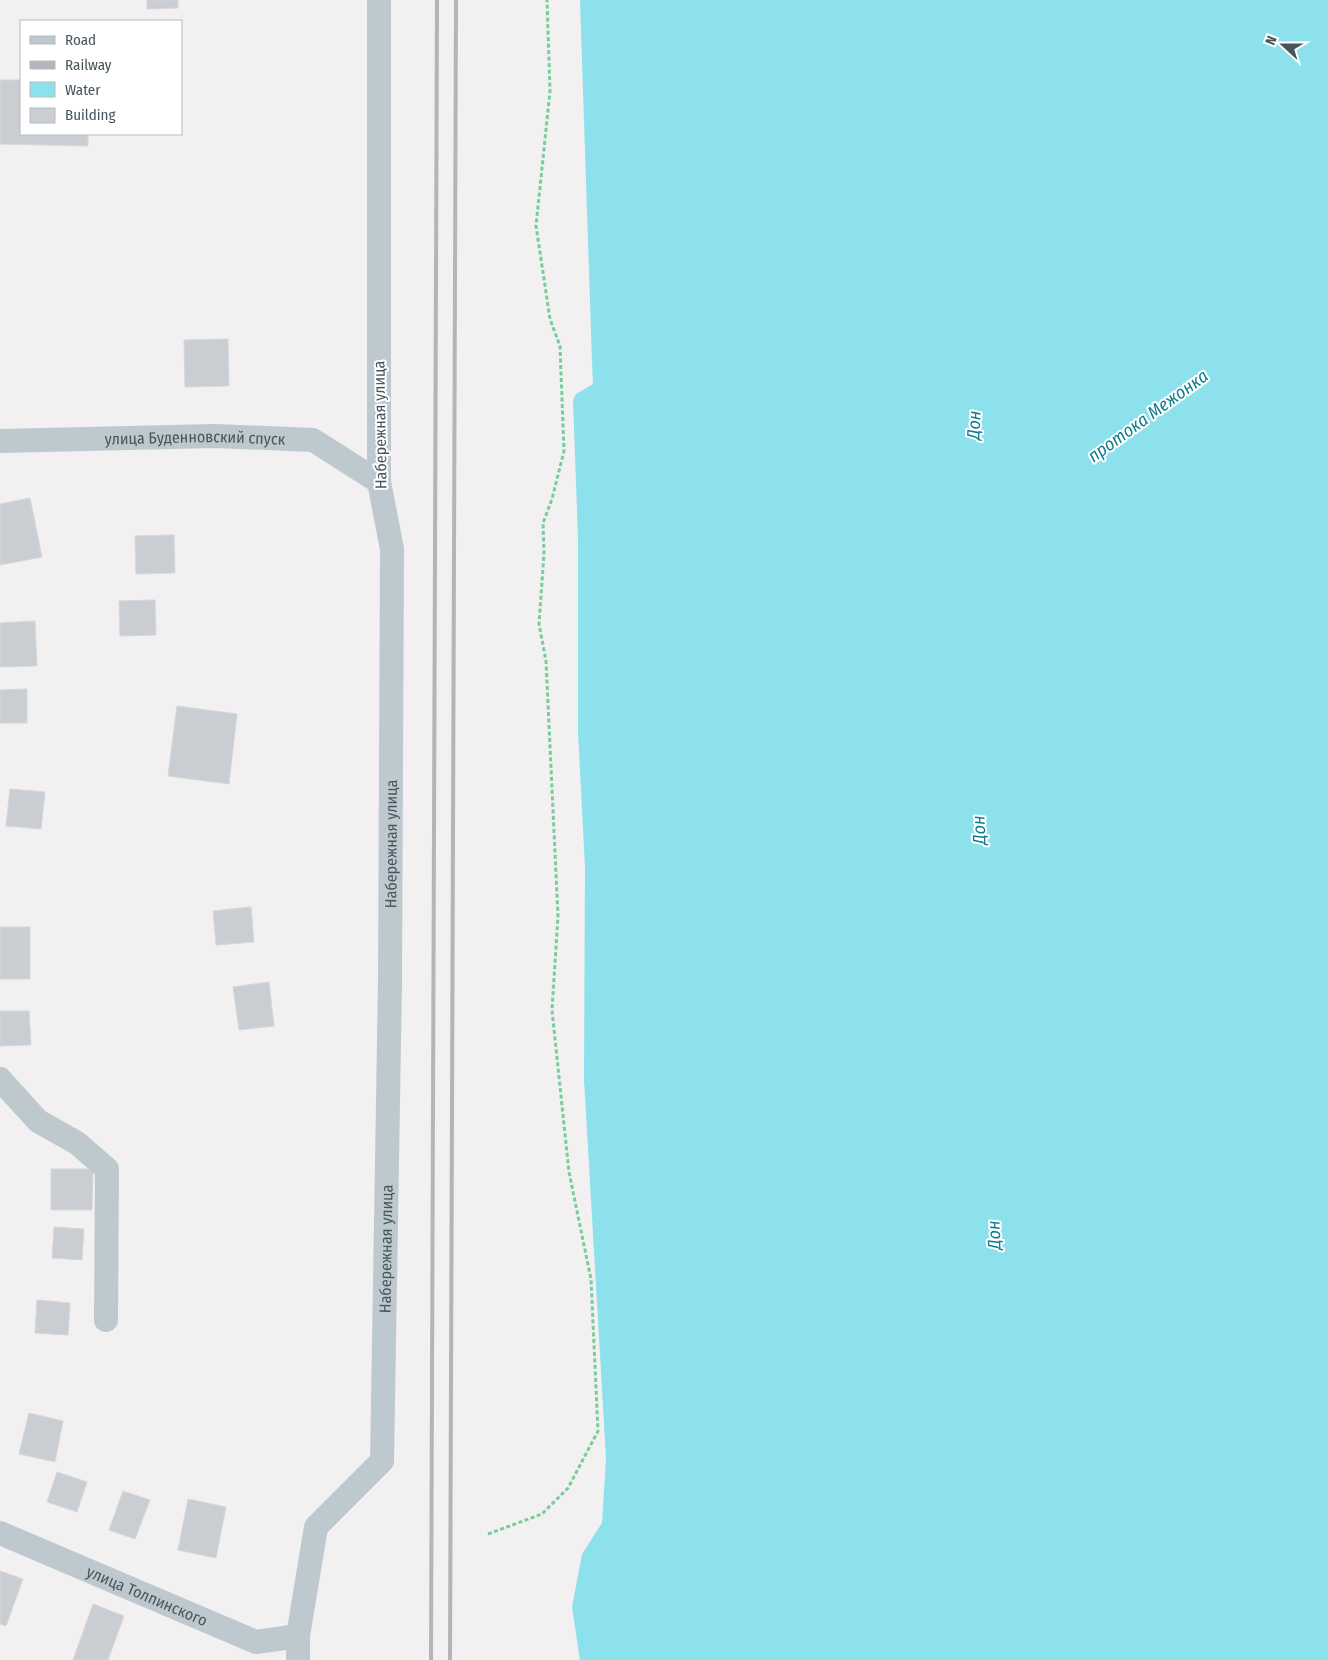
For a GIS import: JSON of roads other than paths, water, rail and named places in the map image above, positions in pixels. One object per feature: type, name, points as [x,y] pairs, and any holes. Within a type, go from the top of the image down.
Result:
[{"type":"street","name":"Набережная улица","points":[[298,1660],[298,1636],[316,1527],[382,1461],[390,982],[392,549],[379,482],[379,0]]},
{"type":"street","name":"улица Буденновский спуск","points":[[0,441],[215,436],[313,440],[379,482]]},
{"type":"street","points":[[0,1079],[38,1121],[77,1143],[107,1169],[106,1320]]},
{"type":"street","name":"улица Толпинского","points":[[0,1534],[256,1642],[298,1636]]},
{"type":"water","points":[[580,0],[1328,0],[1328,1660],[580,1660],[572,1607],[582,1554],[602,1523],[606,1458],[584,1079],[585,868],[578,732],[578,538],[573,400],[576,394],[593,384]]},
{"type":"railway","points":[[431,1660],[437,0]]},
{"type":"railway","points":[[450,1660],[456,0]]},
{"type":"water label","name":"протока Межонка","points":[[1148,416]]},
{"type":"water label","name":"Дон","points":[[974,425]]},
{"type":"water label","name":"Дон","points":[[979,830]]},
{"type":"water label","name":"Дон","points":[[994,1235]]}]
